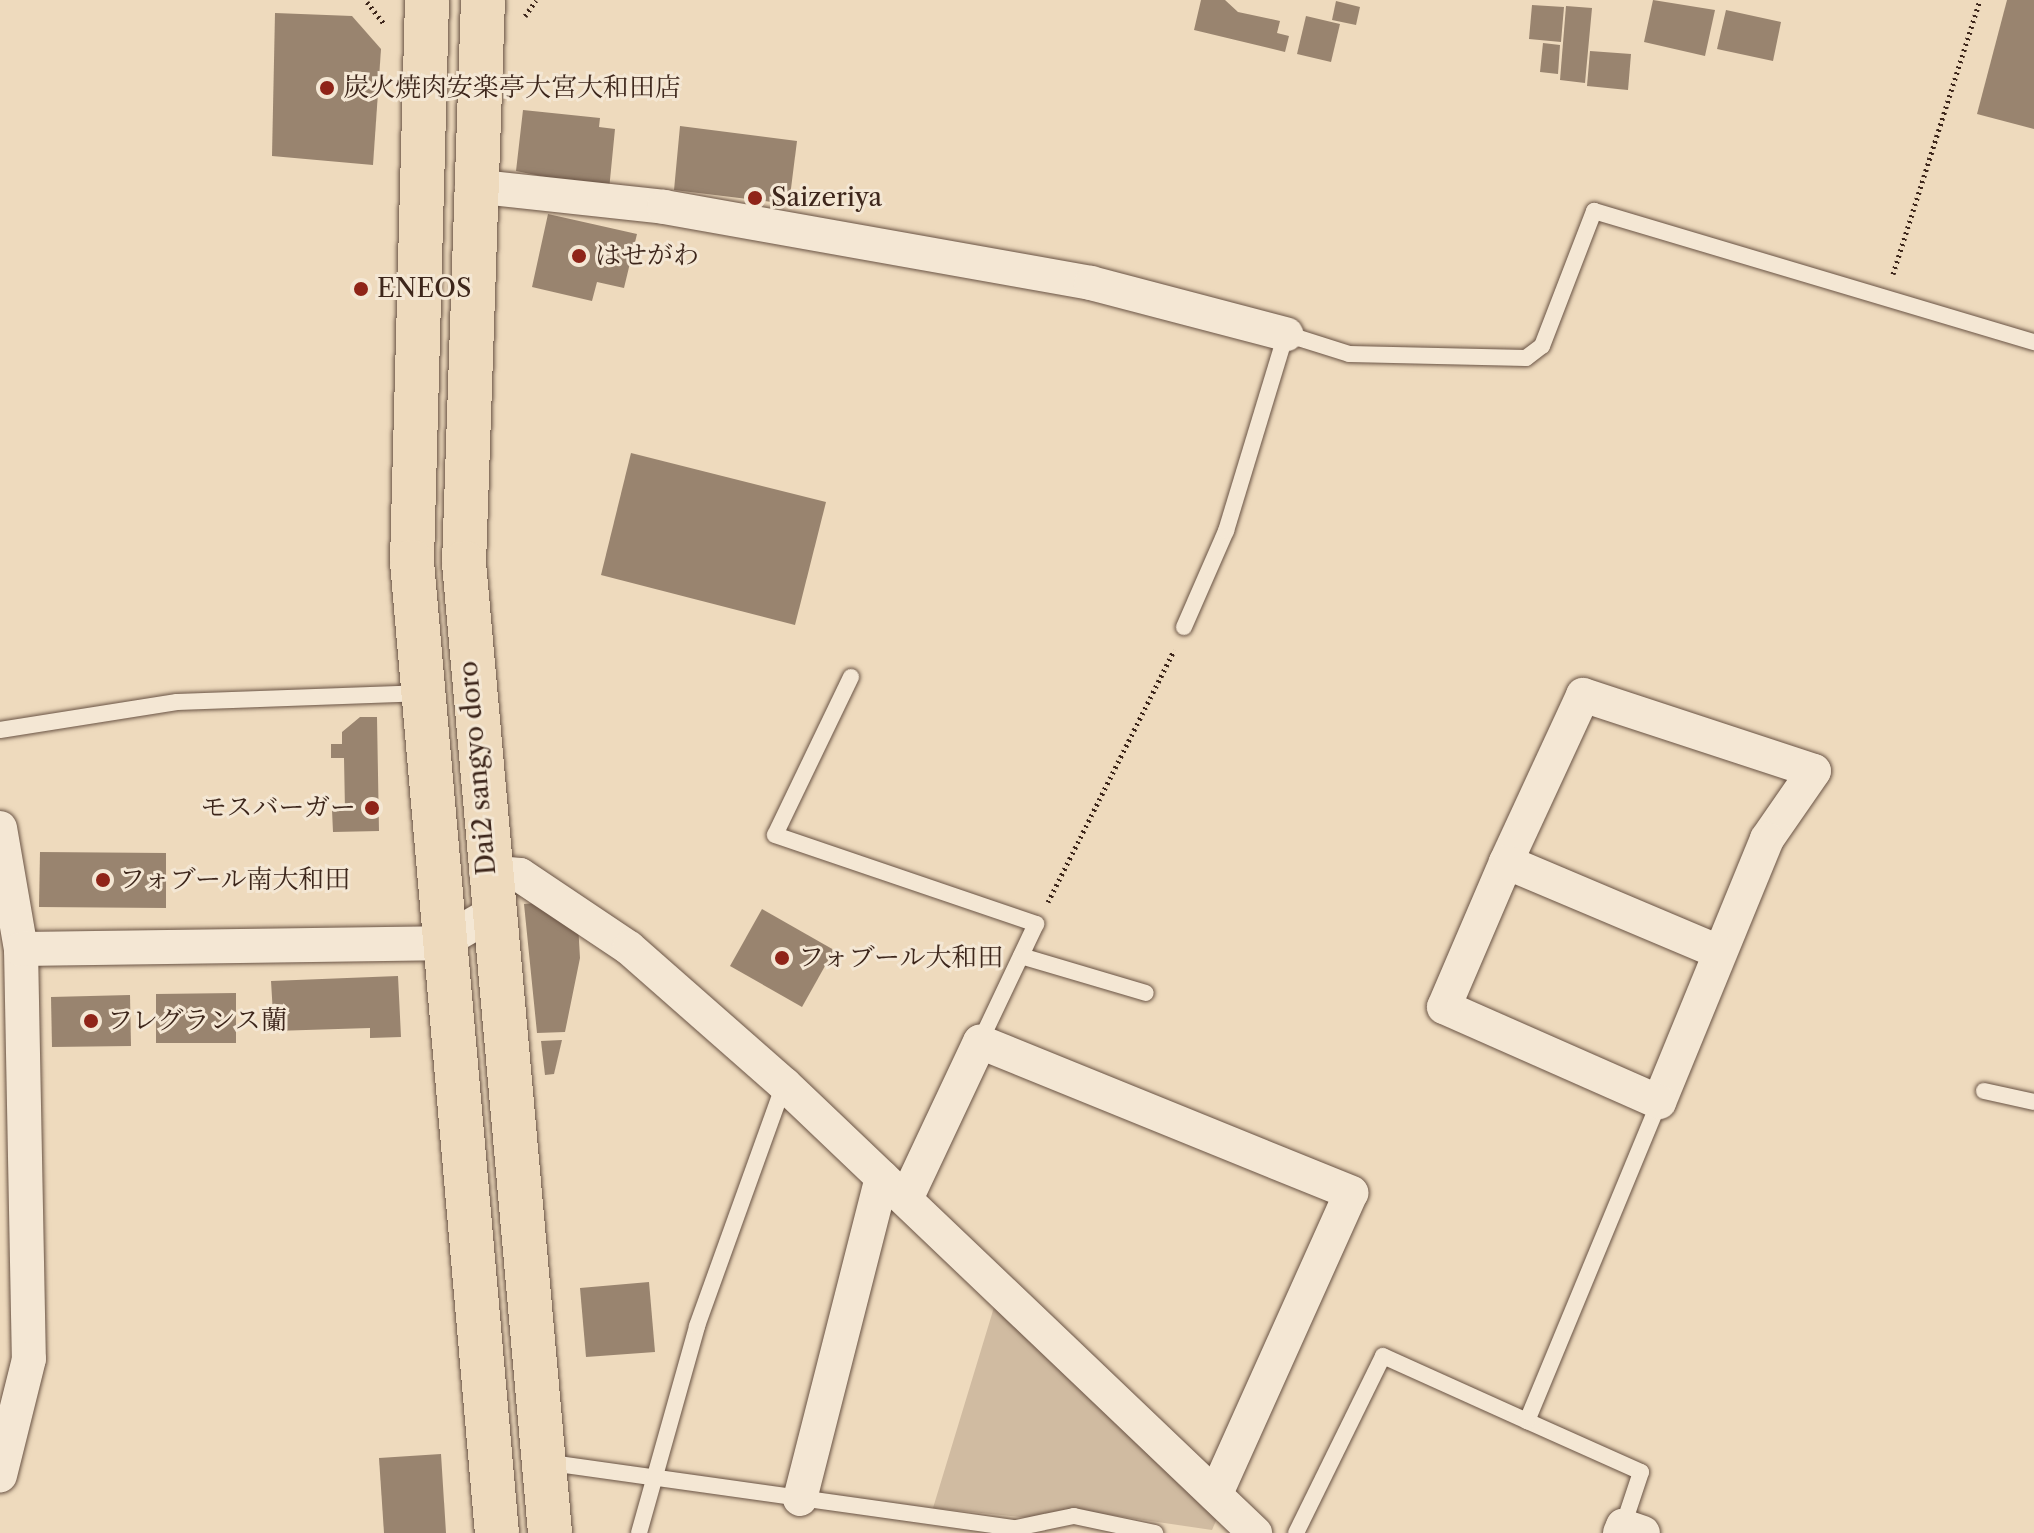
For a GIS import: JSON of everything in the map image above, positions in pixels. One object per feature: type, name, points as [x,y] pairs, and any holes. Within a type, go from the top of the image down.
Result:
[{"type":"main road","name":"Dai2 sangyo doro","points":[[427,0],[410,449],[419,693],[497,1533]]},
{"type":"main road","name":"Dai2 sangyo doro","points":[[483,0],[472,186],[464,563],[486,872],[550,1533]]},
{"type":"street","points":[[472,186],[664,207],[1091,283],[1286,334]]},
{"type":"street","points":[[1583,695],[1814,771],[1767,839],[1719,952],[1659,1102],[1444,1007],[1583,695]]},
{"type":"street","points":[[0,828],[21,949],[12,1116],[29,1359],[0,1475]]},
{"type":"street","points":[[1506,862],[1719,952]]},
{"type":"street","points":[[486,872],[520,875],[629,948],[784,1084],[1255,1533]]},
{"type":"street","points":[[21,949],[441,943],[491,914]]},
{"type":"street","points":[[800,1499],[894,1188],[980,1042],[1351,1193],[1215,1495]]},
{"type":"lane","points":[[1184,627],[1226,531],[1286,334],[1349,354],[1526,358],[1542,346],[1594,211],[2034,342]]},
{"type":"lane","points":[[851,677],[775,835],[1036,924],[980,1042]]},
{"type":"lane","points":[[0,730],[177,702],[419,693]]},
{"type":"lane","points":[[1021,956],[1146,993]]},
{"type":"lane","points":[[639,1533],[651,1479],[697,1326],[784,1084]]},
{"type":"lane","points":[[1984,1091],[2034,1102]]},
{"type":"lane","points":[[1527,1421],[1659,1102]]},
{"type":"lane","points":[[1296,1533],[1383,1356],[1641,1472],[1629,1531]]},
{"type":"lane","points":[[542,1462],[800,1499],[929,1525],[1016,1528],[1074,1516],[1155,1533]]},
{"type":"path","points":[[1885,298],[1980,0]]},
{"type":"path","points":[[367,2],[388,28]]},
{"type":"path","points":[[1036,924],[1184,627]]},
{"type":"shaded area","points":[[995,1304],[1219,1514],[1212,1530],[1076,1510],[1039,1519],[933,1508]]},
{"type":"building","points":[[1201,0],[1225,0],[1238,12],[1280,21],[1277,33],[1289,36],[1285,52],[1194,30]]},
{"type":"building","points":[[1653,0],[1715,10],[1705,56],[1644,42]]},
{"type":"building","points":[[2007,0],[2034,0],[2034,129],[1977,114]]},
{"type":"building","points":[[1336,1],[1360,7],[1356,25],[1332,20]]},
{"type":"building","points":[[1532,5],[1564,7],[1561,42],[1529,39]]},
{"type":"building","points":[[1566,6],[1592,8],[1585,83],[1560,80]]},
{"type":"building","points":[[1726,10],[1781,22],[1773,61],[1717,49]]},
{"type":"building","points":[[275,13],[352,16],[381,49],[373,165],[272,156]]},
{"type":"building","points":[[1306,16],[1340,24],[1331,62],[1297,54]]},
{"type":"building","points":[[1543,43],[1560,45],[1558,74],[1540,72]]},
{"type":"building","points":[[1590,51],[1631,54],[1628,90],[1587,86]]},
{"type":"building","points":[[523,110],[600,118],[599,127],[615,129],[609,190],[516,171]]},
{"type":"building","points":[[680,126],[797,141],[789,204],[674,190]]},
{"type":"building","points":[[548,214],[637,234],[624,288],[597,282],[592,301],[532,287]]},
{"type":"building","points":[[631,453],[826,502],[795,625],[601,575]]},
{"type":"building","points":[[360,717],[377,717],[379,831],[333,832],[332,810],[345,810],[344,758],[331,758],[331,744],[342,744],[342,732]]},
{"type":"building","name":"フォブール南大和田","points":[[40,852],[166,853],[166,908],[39,907]]},
{"type":"building","points":[[548,902],[550,916],[566,914],[578,923],[580,958],[565,1032],[537,1033],[524,904]]},
{"type":"building","name":"フォブール大和田","points":[[762,909],[834,950],[802,1007],[730,966]]},
{"type":"building","points":[[398,976],[401,1037],[370,1038],[370,1028],[274,1031],[271,981]]},
{"type":"building","points":[[236,993],[236,1043],[156,1043],[156,994]]},
{"type":"building","name":"フレグランス蘭","points":[[130,995],[131,1046],[52,1047],[51,997]]},
{"type":"building","points":[[562,1040],[554,1074],[545,1075],[541,1041]]},
{"type":"building","points":[[649,1282],[655,1352],[586,1357],[580,1288]]},
{"type":"building","points":[[441,1454],[446,1533],[384,1533],[379,1458]]},
{"type":"place","name":"炭火焼肉安楽亭大宮大和田店","points":[[327,88]]},
{"type":"place","name":"Saizeriya","points":[[755,198]]},
{"type":"place","name":"はせがわ","points":[[579,256]]},
{"type":"place","name":"ENEOS","points":[[361,289]]},
{"type":"place","name":"モスバーガー","points":[[372,808]]},
{"type":"place","name":"フォブール南大和田","points":[[103,880]]},
{"type":"place","name":"フォブール大和田","points":[[782,958]]},
{"type":"place","name":"フレグランス蘭","points":[[91,1021]]}]
